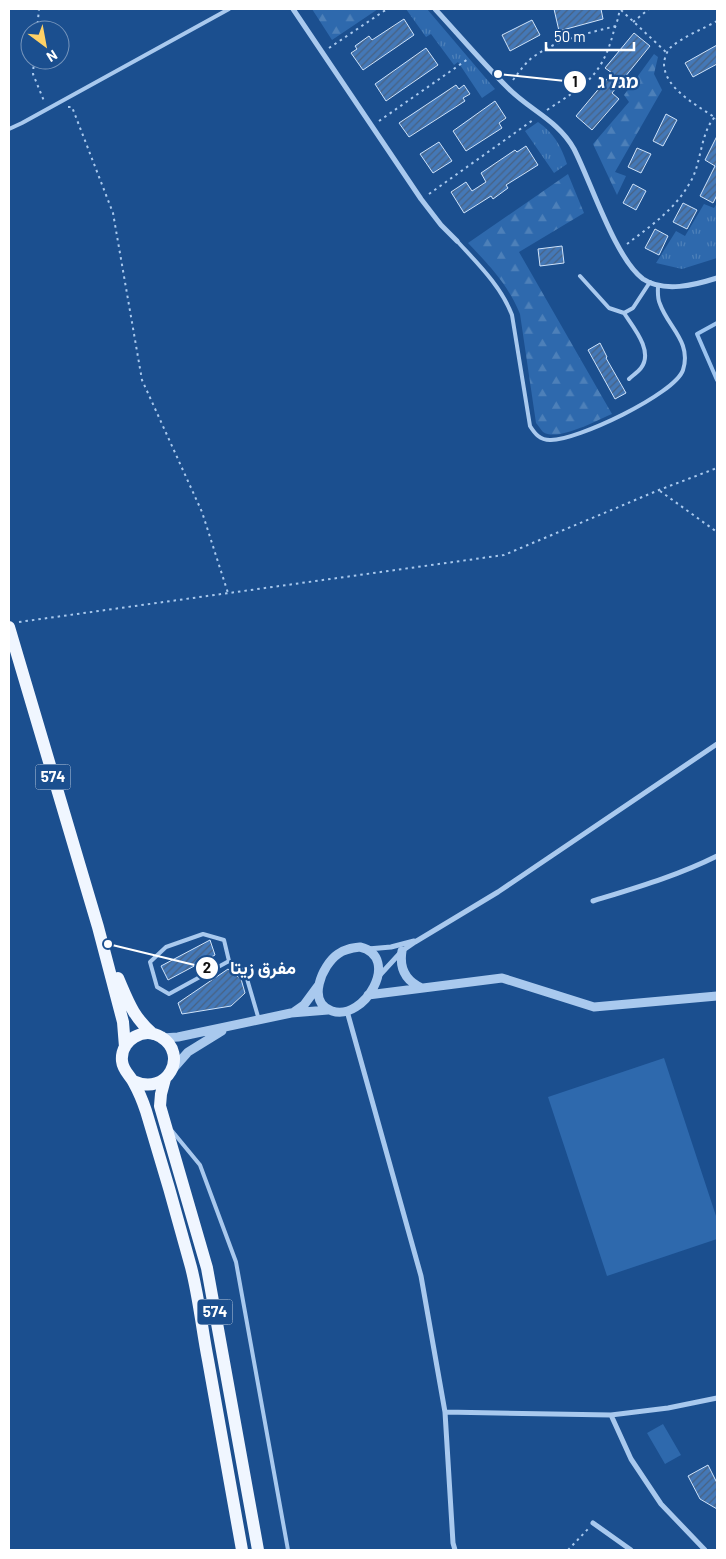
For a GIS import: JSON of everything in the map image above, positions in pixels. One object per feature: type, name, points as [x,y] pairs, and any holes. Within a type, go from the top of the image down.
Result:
[{"type":"main road","name":"574","points":[[14,624],[123,1022],[125,1047],[122,1059],[123,1068],[133,1081],[146,1111],[192,1270],[242,1550]]},
{"type":"main road","name":"574","points":[[98,927],[137,1019],[171,1047],[174,1056],[174,1064],[161,1094],[160,1106],[207,1268],[258,1550]]},
{"type":"main road","points":[[125,1047],[134,1037],[142,1034],[158,1036]]},
{"type":"main road","points":[[133,1081],[149,1085],[158,1083],[168,1076]]},
{"type":"street","points":[[293,9],[421,199],[441,225],[457,241]]},
{"type":"street","points":[[435,9],[507,88],[556,125],[573,147],[620,249],[634,270],[650,282],[668,287],[688,285],[717,278]]},
{"type":"street","points":[[158,1036],[178,1038],[291,1014],[328,1010],[338,1013],[357,1007],[368,995],[378,978],[402,952],[498,892],[717,744]]},
{"type":"street","points":[[593,901],[650,884],[698,866],[717,856]]},
{"type":"street","points":[[291,1014],[304,1005],[318,986],[324,969],[337,954],[352,948],[390,947],[419,940]]},
{"type":"street","points":[[366,948],[372,951],[377,960],[379,968],[378,978]]},
{"type":"street","points":[[402,952],[400,961],[402,971],[407,979],[422,989]]},
{"type":"street","points":[[368,995],[502,978],[594,1007],[717,996]]},
{"type":"street","points":[[318,986],[321,1002],[328,1010]]},
{"type":"street","points":[[347,1011],[421,1276],[445,1412],[455,1550]]},
{"type":"street","points":[[168,1076],[188,1052],[228,1028]]},
{"type":"street","points":[[445,1412],[611,1415],[668,1408],[717,1398]]},
{"type":"street","points":[[611,1415],[631,1459],[661,1504],[705,1550]]},
{"type":"street","points":[[593,1523],[631,1550]]},
{"type":"lane","points":[[9,129],[229,9]]},
{"type":"lane","points":[[457,241],[492,280],[508,304],[512,315],[530,426],[536,436],[549,440],[561,440],[614,419],[667,388],[682,372],[685,360],[684,346],[658,302],[658,285]]},
{"type":"lane","points":[[580,276],[610,308],[624,313],[643,344],[645,355],[642,367],[628,379]]},
{"type":"lane","points":[[624,313],[633,308],[650,282]]},
{"type":"lane","points":[[230,961],[169,994],[158,987],[150,962],[166,947],[203,934],[224,940],[230,961],[245,972],[259,1020]]},
{"type":"lane","points":[[163,1120],[200,1165],[236,1262],[288,1550]]},
{"type":"path","points":[[323,52],[387,9]]},
{"type":"path","points":[[620,9],[667,53]]},
{"type":"path","points":[[421,199],[587,83],[599,69],[608,52],[620,9]]},
{"type":"path","points":[[633,22],[648,9]]},
{"type":"path","points":[[620,249],[659,220],[682,195],[699,162],[708,127],[716,117],[682,94],[670,81],[665,70],[664,59],[668,49],[717,21]]},
{"type":"path","points":[[507,88],[524,64],[553,45],[616,26]]},
{"type":"path","points":[[372,126],[476,54]]},
{"type":"path","points":[[33,70],[33,74],[48,109],[72,106],[113,213],[142,380],[202,512],[228,593]]},
{"type":"path","points":[[14,624],[504,555],[659,490],[717,468]]},
{"type":"path","points":[[659,490],[717,532]]},
{"type":"path","points":[[568,1550],[593,1523]]},
{"type":"green space","points":[[312,9],[378,9],[332,40]]},
{"type":"green space","points":[[406,9],[427,9],[495,89],[482,98],[458,62],[454,65],[431,34],[426,37]]},
{"type":"green space","points":[[654,54],[658,57],[654,74],[662,90],[615,172],[626,176],[617,195],[593,144],[629,102],[624,95]]},
{"type":"green space","points":[[538,122],[556,140],[567,164],[554,173],[525,131]]},
{"type":"green space","points":[[568,174],[584,213],[519,252],[612,414],[567,432],[550,434],[543,432],[536,423],[520,314],[504,285],[468,243]]},
{"type":"green space","points":[[717,203],[717,258],[682,269],[656,263],[676,231],[685,236],[704,204],[714,208]]},
{"type":"green space","points":[[664,1058],[717,1219],[717,1239],[607,1276],[548,1097]]},
{"type":"green space","points":[[663,1424],[681,1455],[665,1464],[647,1433]]},
{"type":"building","points":[[554,9],[601,9],[603,19],[559,31]]},
{"type":"building","points":[[404,19],[414,35],[363,70],[351,53],[357,49],[355,46],[369,36],[372,40]]},
{"type":"building","points":[[532,20],[540,35],[510,51],[502,35]]},
{"type":"building","points":[[634,33],[650,46],[612,93],[619,99],[592,130],[576,116],[612,73],[605,68]]},
{"type":"building","points":[[717,45],[717,64],[693,77],[685,63]]},
{"type":"building","points":[[426,48],[438,65],[386,101],[375,84]]},
{"type":"building","points":[[456,85],[459,89],[464,85],[470,94],[463,98],[465,101],[409,137],[399,123]]},
{"type":"building","points":[[495,101],[506,118],[499,123],[502,128],[466,151],[453,131]]},
{"type":"building","points":[[666,114],[677,120],[663,146],[653,141]]},
{"type":"building","points":[[717,136],[717,195],[713,203],[700,196],[715,166],[705,160]]},
{"type":"building","points":[[439,142],[452,161],[433,173],[420,154]]},
{"type":"building","points":[[526,146],[538,165],[506,185],[508,188],[493,199],[491,196],[464,213],[451,192],[466,182],[472,191],[486,182],[481,173],[515,150],[517,152]]},
{"type":"building","points":[[637,148],[651,154],[641,173],[628,167]]},
{"type":"building","points":[[633,184],[646,191],[636,210],[623,203]]},
{"type":"building","points":[[683,203],[697,210],[687,229],[673,222]]},
{"type":"building","points":[[655,229],[668,236],[659,255],[645,248]]},
{"type":"building","points":[[562,246],[564,263],[540,266],[538,249]]},
{"type":"building","points":[[600,343],[606,358],[626,393],[615,399],[588,350]]},
{"type":"building","points":[[210,940],[215,955],[168,980],[161,966]]},
{"type":"building","points":[[228,969],[241,979],[245,993],[231,1006],[182,1014],[178,1003]]},
{"type":"building","points":[[708,1465],[717,1483],[717,1509],[700,1499],[688,1476]]},
{"type":"waterway","points":[[717,323],[697,334],[717,380]]},
{"type":"place","name":"מגל ג","points":[[498,74]]},
{"type":"place","name":"مفرق زيتا","points":[[108,944]]}]
